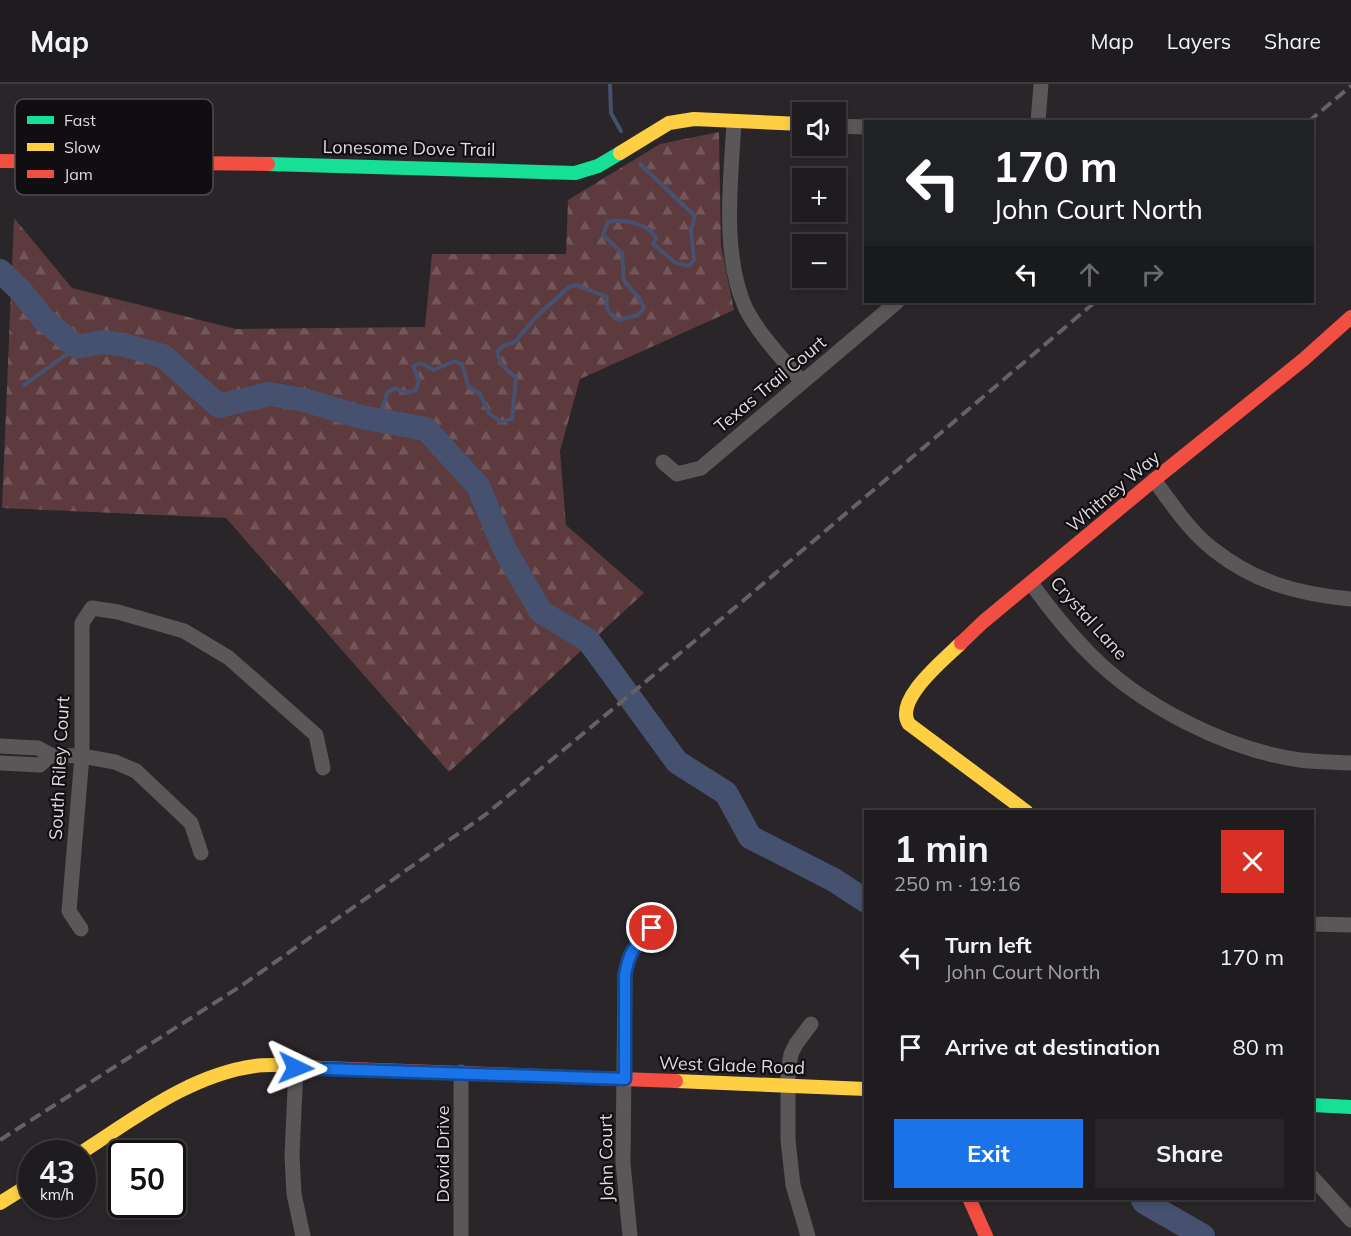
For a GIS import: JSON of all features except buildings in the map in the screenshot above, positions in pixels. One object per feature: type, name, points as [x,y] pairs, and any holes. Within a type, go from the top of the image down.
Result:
[{"type":"street","points":[[1038,120],[1041,84]]},
{"type":"street","name":"Lonesome Dove Trail","points":[[213,164],[575,173],[598,166],[669,123],[694,119],[792,124]]},
{"type":"street","points":[[734,122],[730,189],[735,275],[746,308],[762,333],[802,382]]},
{"type":"street","points":[[846,126],[864,127]]},
{"type":"street","name":"Lonesome Dove Trail","points":[[0,161],[15,161]]},
{"type":"street","name":"Texas Trail Court","points":[[663,462],[677,474],[701,468],[896,303]]},
{"type":"street","name":"Whitney Way","points":[[1025,810],[909,724],[905,718],[907,703],[928,676],[975,630],[1154,480],[1303,360],[1351,317]]},
{"type":"street","points":[[1154,480],[1191,528],[1214,550],[1246,570],[1278,587],[1316,596],[1351,599]]},
{"type":"street","name":"Crystal Lane","points":[[1031,583],[1057,618],[1090,655],[1122,683],[1147,700],[1221,738],[1300,760],[1351,763]]},
{"type":"street","name":"South Riley Court","points":[[81,929],[69,911],[82,756],[82,623],[92,608],[118,612],[184,631],[229,658],[316,735],[323,768]]},
{"type":"street","points":[[0,746],[38,748],[51,755],[82,756],[115,762],[136,771],[191,823],[201,853]]},
{"type":"street","points":[[0,763],[40,765],[51,755]]},
{"type":"street","points":[[1314,924],[1351,925]]},
{"type":"street","name":"John Court","points":[[630,1236],[623,1163],[625,975],[633,947],[652,928]]},
{"type":"street","points":[[808,1236],[793,1185],[788,1140],[788,1086],[791,1054],[811,1024]]},
{"type":"street","name":"West Glade Road","points":[[96,1143],[172,1095],[208,1077],[256,1066],[864,1089]]},
{"type":"street","points":[[296,1068],[292,1165],[294,1194],[303,1236]]},
{"type":"street","name":"David Drive","points":[[461,1072],[461,1236]]},
{"type":"street","points":[[1314,1105],[1351,1107]]},
{"type":"street","points":[[1314,1180],[1351,1220]]},
{"type":"street","points":[[0,1203],[18,1192]]},
{"type":"street","points":[[970,1200],[986,1236]]},
{"type":"green space","points":[[719,132],[721,245],[734,310],[580,379],[560,451],[566,525],[644,593],[449,772],[226,518],[2,508],[14,218],[72,288],[236,329],[425,327],[432,254],[566,254],[568,200],[660,144]]},
{"type":"waterway","points":[[610,84],[611,113],[621,131]]},
{"type":"waterway","points":[[379,420],[387,393],[395,388],[406,393],[416,390],[419,380],[413,366],[421,363],[434,370],[454,361],[462,364],[468,386],[480,394],[489,413],[501,422],[512,419],[516,378],[501,364],[497,352],[503,346],[515,342],[536,317],[569,287],[576,285],[607,297],[608,311],[619,320],[638,315],[644,308],[640,299],[624,281],[622,253],[603,235],[608,222],[635,223],[648,229],[656,238],[653,244],[676,263],[689,266],[694,260],[691,230],[695,216],[640,164]]},
{"type":"waterway","points":[[0,271],[21,291],[44,320],[77,347],[103,342],[124,345],[163,356],[219,406],[269,394],[304,400],[361,417],[426,429],[478,486],[505,550],[541,612],[588,640],[677,762],[726,793],[750,837],[834,880],[864,900]]},
{"type":"waterway","points":[[24,385],[77,347]]},
{"type":"waterway","points":[[1143,1200],[1203,1236]]},
{"type":"railway","points":[[1310,120],[1351,86]]},
{"type":"railway","points":[[0,1140],[241,986],[485,815],[744,600],[1094,303]]},
{"type":"traffic: fast","points":[[268,164],[575,173],[598,166],[620,153]]},
{"type":"traffic: fast","points":[[1314,1105],[1351,1107]]},
{"type":"traffic: slow","points":[[620,153],[669,123],[694,119],[792,124]]},
{"type":"traffic: slow","points":[[961,643],[933,669],[914,692],[908,703],[906,714],[909,724],[1024,810]]},
{"type":"traffic: slow","points":[[96,1143],[163,1100],[207,1079],[231,1071],[263,1065],[324,1068]]},
{"type":"traffic: slow","points":[[676,1081],[864,1089]]},
{"type":"traffic: slow","points":[[0,1203],[18,1192]]},
{"type":"traffic: jam","points":[[0,161],[15,161]]},
{"type":"traffic: jam","points":[[213,163],[268,164]]},
{"type":"traffic: jam","points":[[961,643],[983,622],[1154,480],[1303,360],[1351,317]]},
{"type":"traffic: jam","points":[[324,1068],[676,1081]]},
{"type":"traffic: jam","points":[[970,1200],[986,1236]]},
{"type":"route","points":[[296,1068],[625,1079],[625,975],[628,958],[633,947],[652,928]]}]
